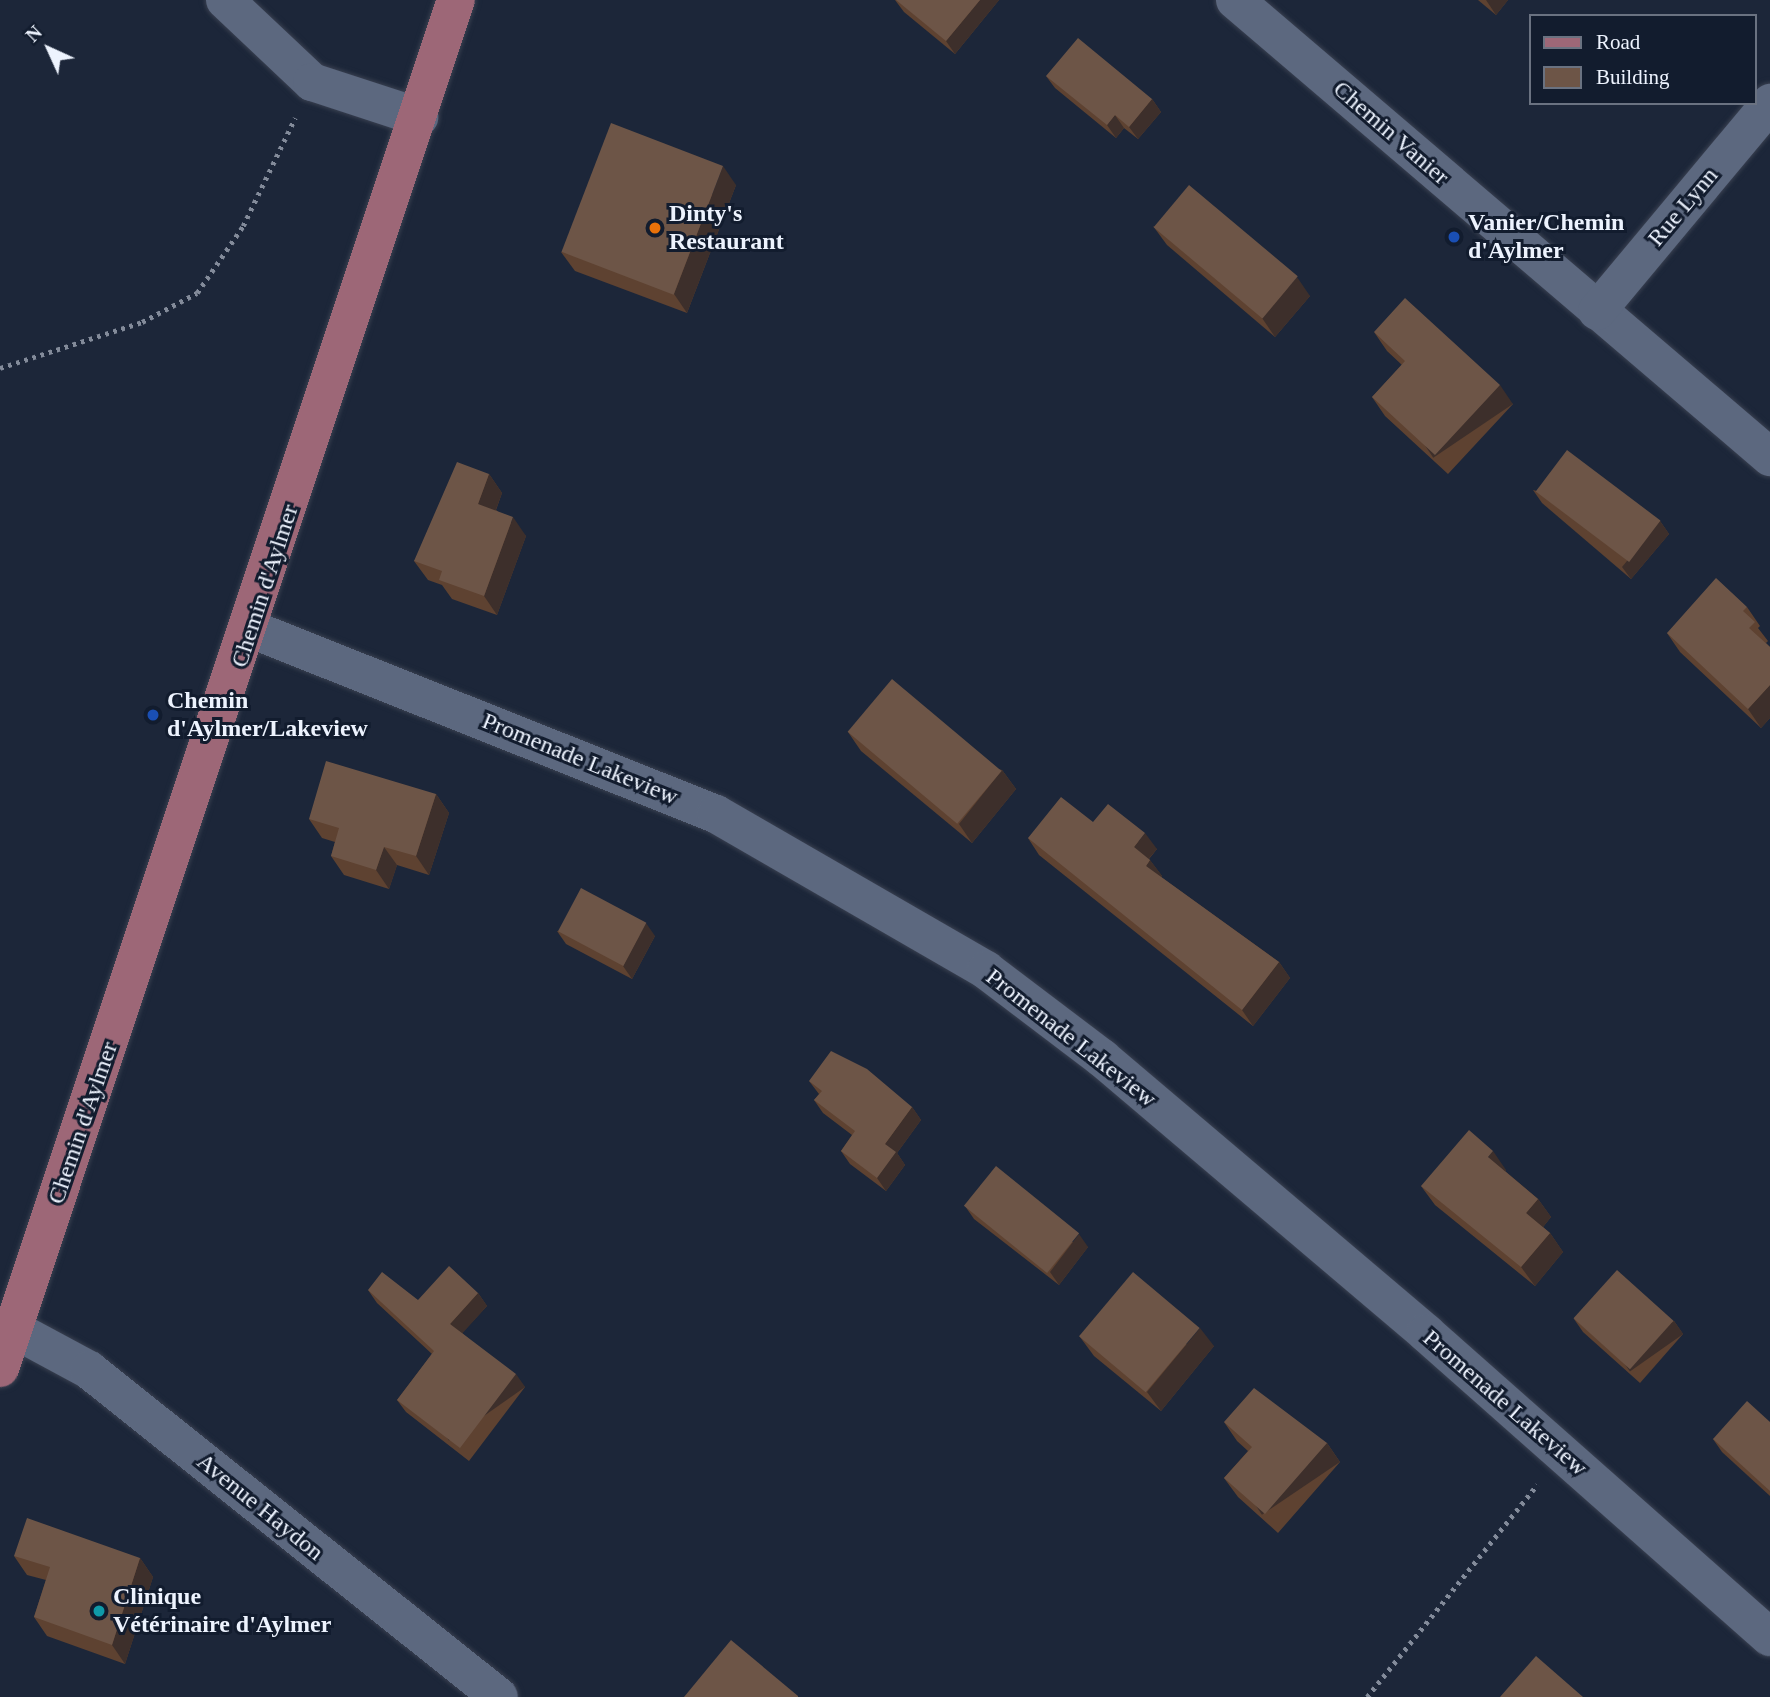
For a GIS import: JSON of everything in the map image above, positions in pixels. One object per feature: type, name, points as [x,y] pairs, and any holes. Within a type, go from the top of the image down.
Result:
[{"type":"main road","name":"Chemin d'Aylmer","points":[[0,1368],[251,629],[456,0]]},
{"type":"street","points":[[225,0],[312,82],[419,117]]},
{"type":"street","name":"Chemin Vanier","points":[[1235,0],[1770,457]]},
{"type":"street","name":"Rue Lynn","points":[[1597,310],[1770,103]]},
{"type":"street","name":"Promenade Lakeview","points":[[251,629],[716,814],[986,970],[1101,1058],[1562,1453],[1770,1637]]},
{"type":"street","name":"Avenue Haydon","points":[[13,1329],[89,1370],[499,1697]]},
{"type":"path","points":[[0,368],[142,322],[197,293],[243,226],[312,82]]},
{"type":"path","points":[[1367,1697],[1562,1453]]},
{"type":"building","points":[[896,0],[980,0],[946,41]]},
{"type":"building","points":[[1078,38],[1152,99],[1129,127],[1115,115],[1107,125],[1046,76]]},
{"type":"building","name":"Dinty's Restaurant","points":[[611,123],[723,166],[674,295],[562,252]]},
{"type":"building","points":[[1189,185],[1298,276],[1262,318],[1154,227]]},
{"type":"building","points":[[1405,298],[1500,385],[1435,455],[1372,397],[1405,361],[1374,332]]},
{"type":"building","points":[[1567,450],[1660,520],[1629,562],[1536,492]]},
{"type":"building","points":[[457,462],[489,474],[478,504],[513,517],[484,596],[439,580],[442,571],[414,561]]},
{"type":"building","points":[[1716,578],[1747,607],[1743,611],[1755,622],[1749,628],[1770,647],[1770,685],[1748,709],[1667,633]]},
{"type":"building","points":[[892,679],[1002,771],[957,824],[848,732]]},
{"type":"building","points":[[326,761],[436,794],[416,856],[384,847],[376,870],[331,856],[339,828],[309,819]]},
{"type":"building","points":[[1061,797],[1093,822],[1108,804],[1145,833],[1134,847],[1150,860],[1146,866],[1279,962],[1242,1010],[1028,838]]},
{"type":"building","points":[[581,888],[646,923],[623,966],[558,931]]},
{"type":"building","points":[[831,1051],[867,1069],[912,1107],[885,1144],[896,1152],[877,1178],[841,1151],[855,1131],[814,1100],[822,1091],[809,1081]]},
{"type":"building","points":[[1469,1130],[1493,1151],[1488,1157],[1538,1199],[1526,1213],[1550,1233],[1521,1267],[1421,1186]]},
{"type":"building","points":[[996,1166],[1079,1233],[1047,1273],[964,1206]]},
{"type":"building","points":[[449,1266],[478,1293],[450,1324],[516,1374],[460,1448],[397,1400],[434,1351],[368,1290],[382,1272],[418,1300]]},
{"type":"building","points":[[1617,1270],[1673,1321],[1630,1369],[1574,1318]]},
{"type":"building","points":[[1133,1272],[1200,1328],[1146,1392],[1079,1336]]},
{"type":"building","points":[[1254,1388],[1327,1443],[1265,1514],[1224,1478],[1252,1447],[1224,1422]]},
{"type":"building","points":[[1747,1401],[1770,1422],[1770,1491],[1713,1439]]},
{"type":"building","name":"Clinique Vétérinaire d'Aylmer","points":[[27,1518],[140,1558],[112,1645],[34,1617],[50,1567],[14,1556]]},
{"type":"building","points":[[731,1640],[798,1696],[798,1697],[684,1697]]},
{"type":"building","points":[[1536,1656],[1583,1697],[1500,1697]]},
{"type":"place","name":"Dinty's Restaurant","points":[[655,228]]},
{"type":"place","name":"Vanier/Chemin d'Aylmer","points":[[1454,237]]},
{"type":"place","name":"Chemin d'Aylmer/Lakeview","points":[[153,715]]},
{"type":"place","name":"Clinique Vétérinaire d'Aylmer","points":[[99,1611]]}]
